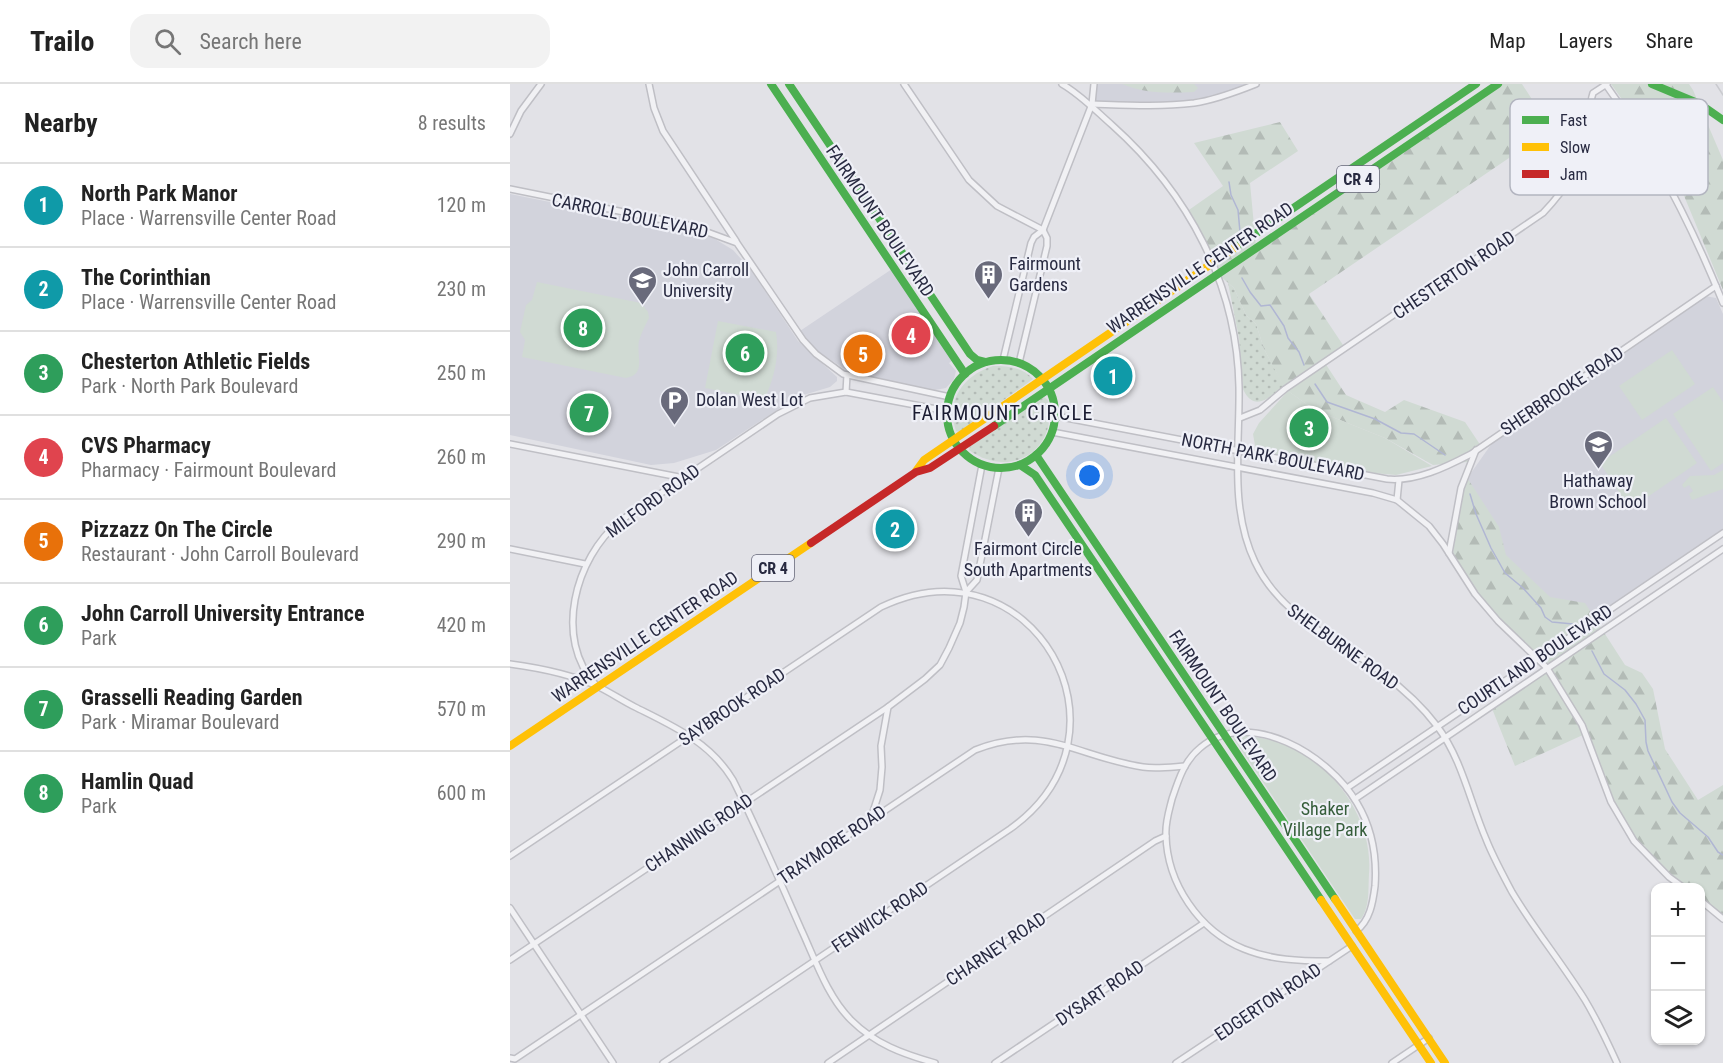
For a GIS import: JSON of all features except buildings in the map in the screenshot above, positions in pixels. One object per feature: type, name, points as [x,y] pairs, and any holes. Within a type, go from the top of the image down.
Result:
[{"type":"main road","name":"FAIRMOUNT BOULEVARD","points":[[771,84],[965,374]]},
{"type":"main road","name":"FAIRMOUNT BOULEVARD","points":[[789,84],[969,352],[975,359],[985,362]]},
{"type":"main road","name":"WARRENSVILLE CENTER ROAD","points":[[916,472],[924,460],[1476,84]]},
{"type":"main road","name":"WARRENSVILLE CENTER ROAD","points":[[510,746],[916,472],[930,468],[960,449],[1498,84]]},
{"type":"main road","points":[[1652,84],[1688,99]]},
{"type":"main road","points":[[1708,110],[1723,120]]},
{"type":"main road","points":[[1003,360],[1019,363],[1032,369],[1043,379],[1054,400],[1056,416],[1047,443],[1036,455],[1020,465],[999,468],[982,465],[960,449],[949,427],[947,411],[956,385],[965,374],[985,362],[1003,360]]},
{"type":"main road","name":"FAIRMOUNT BOULEVARD","points":[[1036,455],[1445,1063]]},
{"type":"main road","name":"FAIRMOUNT BOULEVARD","points":[[1020,465],[1035,474],[1431,1063]]},
{"type":"street","points":[[510,134],[521,111],[541,84]]},
{"type":"street","points":[[649,84],[654,108],[667,137],[803,340],[840,373],[950,397]]},
{"type":"street","points":[[904,84],[969,180],[997,206],[1043,230],[1047,238],[1019,363]]},
{"type":"street","name":"SHELBURNE ROAD","points":[[1062,84],[1092,104],[1165,180],[1193,223],[1214,263],[1235,335],[1239,383],[1239,503],[1244,535],[1257,567],[1270,589],[1300,618],[1381,672],[1418,704],[1437,726],[1464,776],[1486,840],[1512,892],[1584,998],[1603,1031],[1617,1063]]},
{"type":"street","points":[[1003,360],[1031,243],[1034,237],[1043,230],[1092,104],[1094,84]]},
{"type":"street","points":[[1092,104],[1170,105],[1196,102],[1230,94],[1256,84]]},
{"type":"street","points":[[1606,85],[1616,99]]},
{"type":"street","name":"CHESTERTON ROAD","points":[[1592,99],[1593,93],[1606,85]]},
{"type":"street","name":"CARROLL BOULEVARD","points":[[510,189],[688,225],[737,243]]},
{"type":"street","name":"CHESTERTON ROAD","points":[[1239,418],[1260,410],[1290,386],[1543,213],[1559,195]]},
{"type":"street","points":[[1673,195],[1723,303]]},
{"type":"street","name":"SHERBROOKE ROAD","points":[[1399,480],[1438,469],[1476,450],[1716,285]]},
{"type":"street","points":[[846,393],[848,375]]},
{"type":"street","name":"MILFORD ROAD","points":[[597,687],[588,677],[581,663],[574,627],[575,600],[585,564],[614,526],[790,406],[818,396],[846,393],[947,411]]},
{"type":"street","name":"NORTH PARK BOULEVARD","points":[[1056,416],[1399,480]]},
{"type":"street","name":"NORTH PARK BOULEVARD","points":[[1052,432],[1397,500],[1429,526],[1475,594],[1497,621],[1547,668],[1582,725],[1611,802],[1634,841],[1677,883]]},
{"type":"street","points":[[510,444],[684,478]]},
{"type":"street","points":[[1449,553],[1461,488],[1476,450]]},
{"type":"street","points":[[966,592],[961,576],[982,465]]},
{"type":"street","points":[[966,592],[977,580],[999,468]]},
{"type":"street","points":[[1397,500],[1399,480]]},
{"type":"street","name":"COURTLAND BOULEVARD","points":[[1347,788],[1723,533]]},
{"type":"street","points":[[510,549],[585,564]]},
{"type":"street","name":"COURTLAND BOULEVARD","points":[[1355,799],[1723,549]]},
{"type":"street","points":[[1671,568],[1679,579]]},
{"type":"street","name":"CHANNING ROAD","points":[[510,960],[888,707],[925,679],[940,665],[960,623],[966,592]]},
{"type":"street","name":"SAYBROOK ROAD","points":[[510,856],[881,607],[897,599],[919,593],[966,592]]},
{"type":"street","name":"FENWICK ROAD","points":[[663,1063],[1029,815],[1045,798],[1062,766],[1070,727],[1069,703],[1061,673],[1052,653],[1035,631],[1016,615],[997,604],[966,592]]},
{"type":"street","points":[[510,664],[551,671],[597,687],[690,735],[721,763],[733,780],[815,961],[842,1010],[869,1035],[889,1048],[935,1063]]},
{"type":"street","points":[[871,819],[880,790],[881,746],[888,707]]},
{"type":"street","points":[[1329,961],[1294,960],[1256,954],[1231,943],[1204,923],[1188,903],[1178,885],[1166,836],[1169,810],[1185,766],[1199,748],[1224,735],[1254,734],[1291,744],[1323,764],[1347,788],[1355,799],[1370,835],[1375,866],[1375,888],[1370,912],[1364,924],[1356,931]]},
{"type":"street","name":"TRAYMORE ROAD","points":[[514,1060],[957,760],[982,748],[1009,740],[1044,740],[1141,766],[1185,766]]},
{"type":"street","name":"CHARNEY ROAD","points":[[828,1063],[1166,836]]},
{"type":"street","points":[[1705,904],[1723,920]]},
{"type":"street","points":[[510,908],[613,1063]]},
{"type":"street","name":"DYSART ROAD","points":[[995,1063],[1204,923]]},
{"type":"street","name":"EDGERTON ROAD","points":[[1176,1063],[1352,946]]},
{"type":"street","points":[[1392,1063],[1429,1038]]},
{"type":"shaded area","points":[[1094,84],[1256,84],[1196,102],[1092,104]]},
{"type":"shaded area","name":"John Carroll University","points":[[510,194],[694,231],[715,239],[733,250],[751,270],[798,341],[837,377],[837,381],[830,387],[797,397],[716,450],[674,463],[651,465],[510,435]]},
{"type":"shaded area","points":[[892,269],[953,360],[949,363],[956,371],[954,379],[946,388],[935,390],[856,374],[816,350],[800,331]]},
{"type":"shaded area","name":"Hathaway Brown School","points":[[1705,296],[1716,298],[1723,314],[1723,529],[1547,648],[1467,483],[1471,473],[1490,446],[1506,432]]},
{"type":"green space","points":[[1122,84],[1194,84],[1198,88],[1194,92],[1175,93],[1139,90]]},
{"type":"green space","points":[[1498,84],[1522,84],[1532,99],[1510,99],[1509,158],[1309,294],[1345,348],[1325,363],[1346,395],[1385,412],[1404,400],[1465,422],[1481,446],[1476,450],[1466,476],[1499,527],[1506,555],[1550,597],[1585,603],[1625,665],[1642,673],[1653,689],[1665,749],[1698,800],[1723,785],[1723,915],[1721,918],[1705,904],[1705,883],[1680,883],[1634,841],[1611,802],[1585,734],[1515,766],[1491,706],[1547,667],[1498,621],[1452,559],[1467,462],[1433,465],[1385,438],[1315,410],[1285,389],[1264,349],[1256,324],[1246,315],[1234,288],[1218,274],[1186,212],[1223,186],[1194,143],[1280,122],[1298,151],[1250,183],[1256,247]]},
{"type":"green space","points":[[1611,84],[1689,84],[1697,99],[1622,99]]},
{"type":"green space","points":[[1708,125],[1723,160],[1723,290],[1684,195],[1708,195]]},
{"type":"green space","points":[[537,282],[641,303],[648,312],[649,318],[639,341],[639,368],[636,373],[626,378],[522,357],[525,340],[520,332],[526,305],[532,300]]},
{"type":"green space","points":[[1228,283],[1234,288],[1246,315],[1256,324],[1264,349],[1284,386],[1263,401],[1252,400],[1243,389],[1239,338]]},
{"type":"green space","points":[[718,321],[776,332],[775,367],[764,400],[705,388]]},
{"type":"green space","points":[[1672,350],[1695,384],[1642,420],[1619,386]]},
{"type":"green space","points":[[993,366],[1015,368],[1033,379],[959,432],[956,431],[953,409],[959,390],[973,376]]},
{"type":"green space","points":[[1713,387],[1723,402],[1723,463],[1711,471],[1673,414]]},
{"type":"green space","points":[[1288,391],[1315,410],[1385,438],[1432,466],[1396,475],[1256,451],[1253,434],[1259,423]]},
{"type":"green space","points":[[1044,397],[1048,400],[1049,418],[1046,433],[1039,446],[1028,455],[1015,461],[1000,462],[985,459],[969,450],[970,446]]},
{"type":"green space","points":[[585,400],[598,402],[594,426],[581,424]]},
{"type":"green space","points":[[1666,418],[1697,463],[1630,509],[1600,463]]},
{"type":"green space","points":[[1723,470],[1723,489],[1692,500],[1689,494],[1693,491],[1689,485],[1684,488],[1682,485],[1690,476],[1714,475]]},
{"type":"green space","name":"Shaker Village Park","points":[[1230,733],[1271,740],[1292,748],[1311,759],[1343,791],[1364,831],[1369,852],[1368,898],[1361,919],[1355,919]]},
{"type":"waterway","points":[[1229,182],[1231,195],[1238,210],[1240,232]]},
{"type":"waterway","points":[[1242,278],[1261,306],[1270,305],[1284,326],[1288,338],[1299,352],[1304,365]]},
{"type":"waterway","points":[[1315,384],[1327,402],[1375,419],[1401,433],[1414,434],[1445,455]]},
{"type":"waterway","points":[[1470,494],[1491,548],[1505,573],[1523,588],[1541,608],[1545,617],[1552,622],[1573,624]]},
{"type":"waterway","points":[[1592,651],[1604,674],[1625,690],[1645,720],[1648,751],[1672,802],[1680,813],[1708,837],[1718,852],[1723,855]]},
{"type":"tram line","points":[[1716,84],[1723,95]]},
{"type":"traffic: fast","points":[[771,84],[965,374]]},
{"type":"traffic: fast","points":[[789,84],[970,354],[977,360],[985,362]]},
{"type":"traffic: fast","points":[[1236,247],[1476,84]]},
{"type":"traffic: fast","points":[[994,426],[1498,84]]},
{"type":"traffic: fast","points":[[1652,84],[1688,99]]},
{"type":"traffic: fast","points":[[1708,110],[1723,120]]},
{"type":"traffic: fast","points":[[1001,360],[1022,364],[1039,376],[1051,393],[1055,414],[1051,435],[1039,452],[1022,464],[1001,468],[980,464],[963,452],[951,435],[947,414],[951,393],[963,376],[980,364],[1001,360]]},
{"type":"traffic: fast","points":[[1036,455],[1335,899]]},
{"type":"traffic: fast","points":[[1020,465],[1035,475],[1321,900]]},
{"type":"traffic: slow","points":[[916,471],[924,460],[1236,247]]},
{"type":"traffic: slow","points":[[510,746],[811,543]]},
{"type":"traffic: slow","points":[[1335,899],[1445,1063]]},
{"type":"traffic: slow","points":[[1321,900],[1431,1063]]},
{"type":"traffic: jam","points":[[811,543],[916,472],[930,468],[994,426]]},
{"type":"place","name":"Fairmount Gardens","points":[[988,300]]},
{"type":"place","name":"John Carroll University","points":[[642,306]]},
{"type":"place","name":"Hamlin Quad","points":[[583,328]]},
{"type":"place","name":"CVS Pharmacy","points":[[911,335]]},
{"type":"place","name":"John Carroll University Entrance","points":[[745,353]]},
{"type":"place","name":"Pizzazz On The Circle","points":[[863,354]]},
{"type":"place","name":"North Park Manor","points":[[1113,376]]},
{"type":"place","name":"Grasselli Reading Garden","points":[[589,413]]},
{"type":"place","name":"Dolan West Lot","points":[[675,426]]},
{"type":"place","name":"Chesterton Athletic Fields","points":[[1309,428]]},
{"type":"place","name":"Hathaway Brown School","points":[[1598,470]]},
{"type":"place","name":"The Corinthian","points":[[895,529]]},
{"type":"place","name":"Fairmont Circle South Apartments","points":[[1028,538]]},
{"type":"district","name":"FAIRMOUNT CIRCLE","points":[[1003,413]]}]
